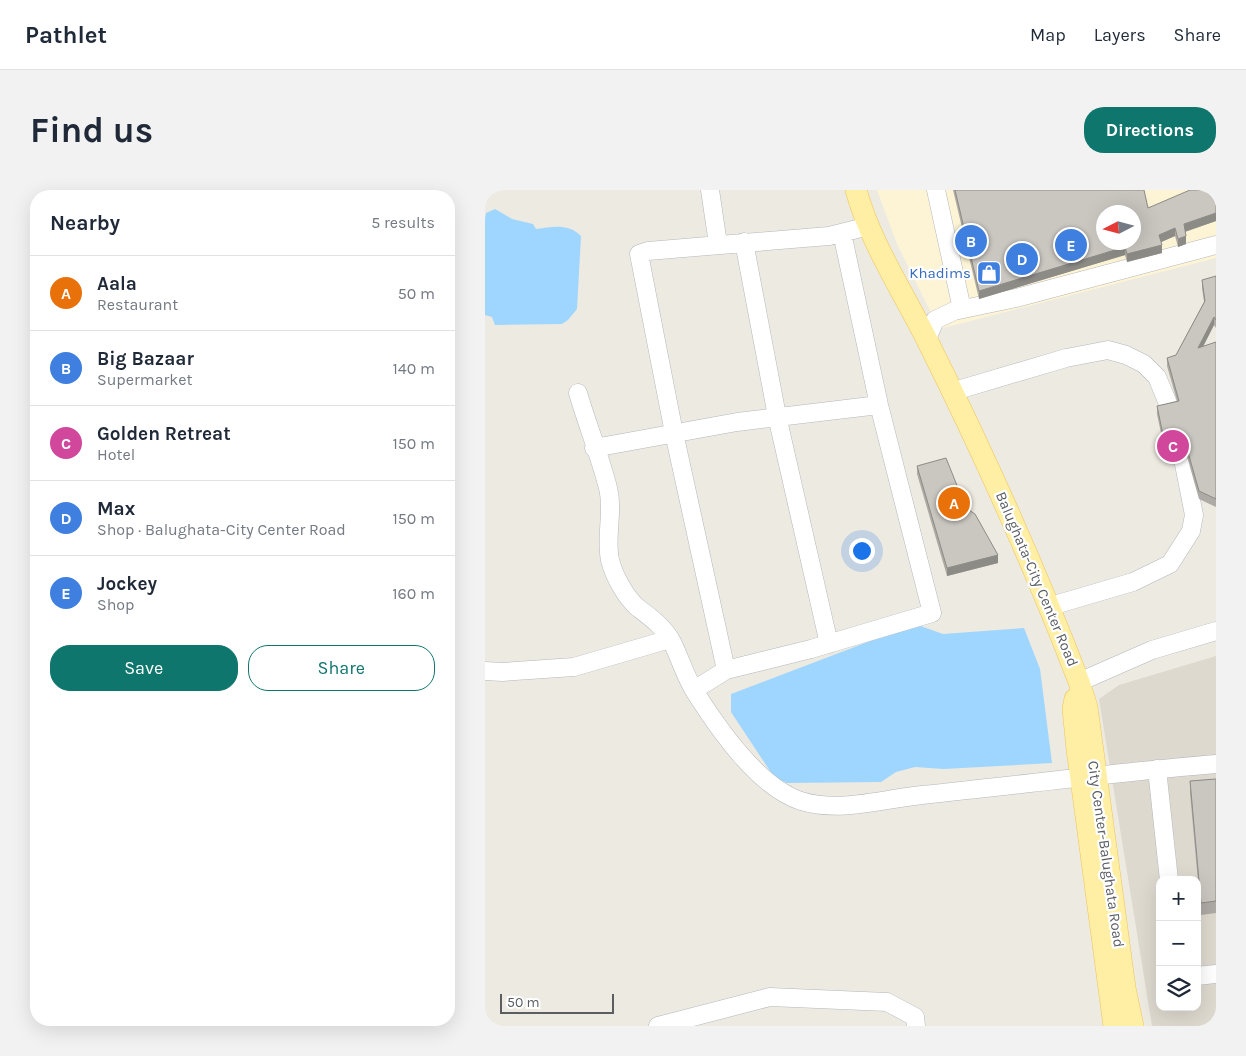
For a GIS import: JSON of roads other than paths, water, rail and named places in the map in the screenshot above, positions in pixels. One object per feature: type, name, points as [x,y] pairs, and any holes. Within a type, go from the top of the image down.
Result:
[{"type":"main road","name":"Balughata-City Center Road","points":[[856,190],[875,241],[927,339],[1014,521],[1051,606],[1079,682]]},
{"type":"main road","name":"City Center-Balughata Road","points":[[1079,682],[1087,708],[1088,777],[1133,1026]]},
{"type":"main road","points":[[1088,777],[1114,1026]]},
{"type":"street","points":[[710,190],[718,244]]},
{"type":"street","points":[[935,190],[962,309]]},
{"type":"street","points":[[726,670],[674,433],[639,254],[648,251],[842,233],[865,227]]},
{"type":"street","points":[[694,690],[726,670],[829,644],[932,612],[879,406],[842,233]]},
{"type":"street","points":[[744,242],[777,416],[829,644]]},
{"type":"street","points":[[927,339],[935,320],[962,309],[1016,298],[1216,245]]},
{"type":"street","points":[[951,392],[1066,358],[1108,350],[1144,364],[1157,378],[1171,411]]},
{"type":"street","points":[[578,393],[608,488],[610,507],[608,539],[615,573],[627,596],[636,606],[651,617],[670,639],[694,690],[740,754],[772,785],[800,800],[837,806],[909,796],[1216,764]]},
{"type":"street","points":[[594,448],[777,416],[879,406]]},
{"type":"street","points":[[1051,606],[1133,582],[1170,564],[1191,531],[1194,515],[1189,481],[1182,454]]},
{"type":"street","points":[[1079,682],[1152,650],[1216,632]]},
{"type":"street","points":[[485,671],[502,672],[574,667],[670,639]]},
{"type":"street","points":[[1157,769],[1169,876]]},
{"type":"street","points":[[1201,976],[1216,974]]},
{"type":"street","points":[[658,1026],[770,997],[887,1002],[915,1017],[916,1026]]},
{"type":"water","points":[[495,209],[512,219],[533,224],[536,229],[565,228],[571,229],[581,236],[577,309],[562,324],[495,325],[492,317],[485,315],[485,218],[486,213]]},
{"type":"water","points":[[915,624],[943,634],[1024,628],[1040,669],[1052,763],[944,769],[915,767],[896,772],[881,782],[787,783],[774,777],[731,712],[731,694]]},
{"type":"place","name":"Big Bazaar","points":[[971,241]]},
{"type":"place","name":"Jockey","points":[[1071,245]]},
{"type":"place","name":"Max","points":[[1022,259]]},
{"type":"place","name":"Khadims","points":[[989,273]]},
{"type":"place","name":"Golden Retreat","points":[[1173,446]]},
{"type":"place","name":"Aala","points":[[954,503]]}]
